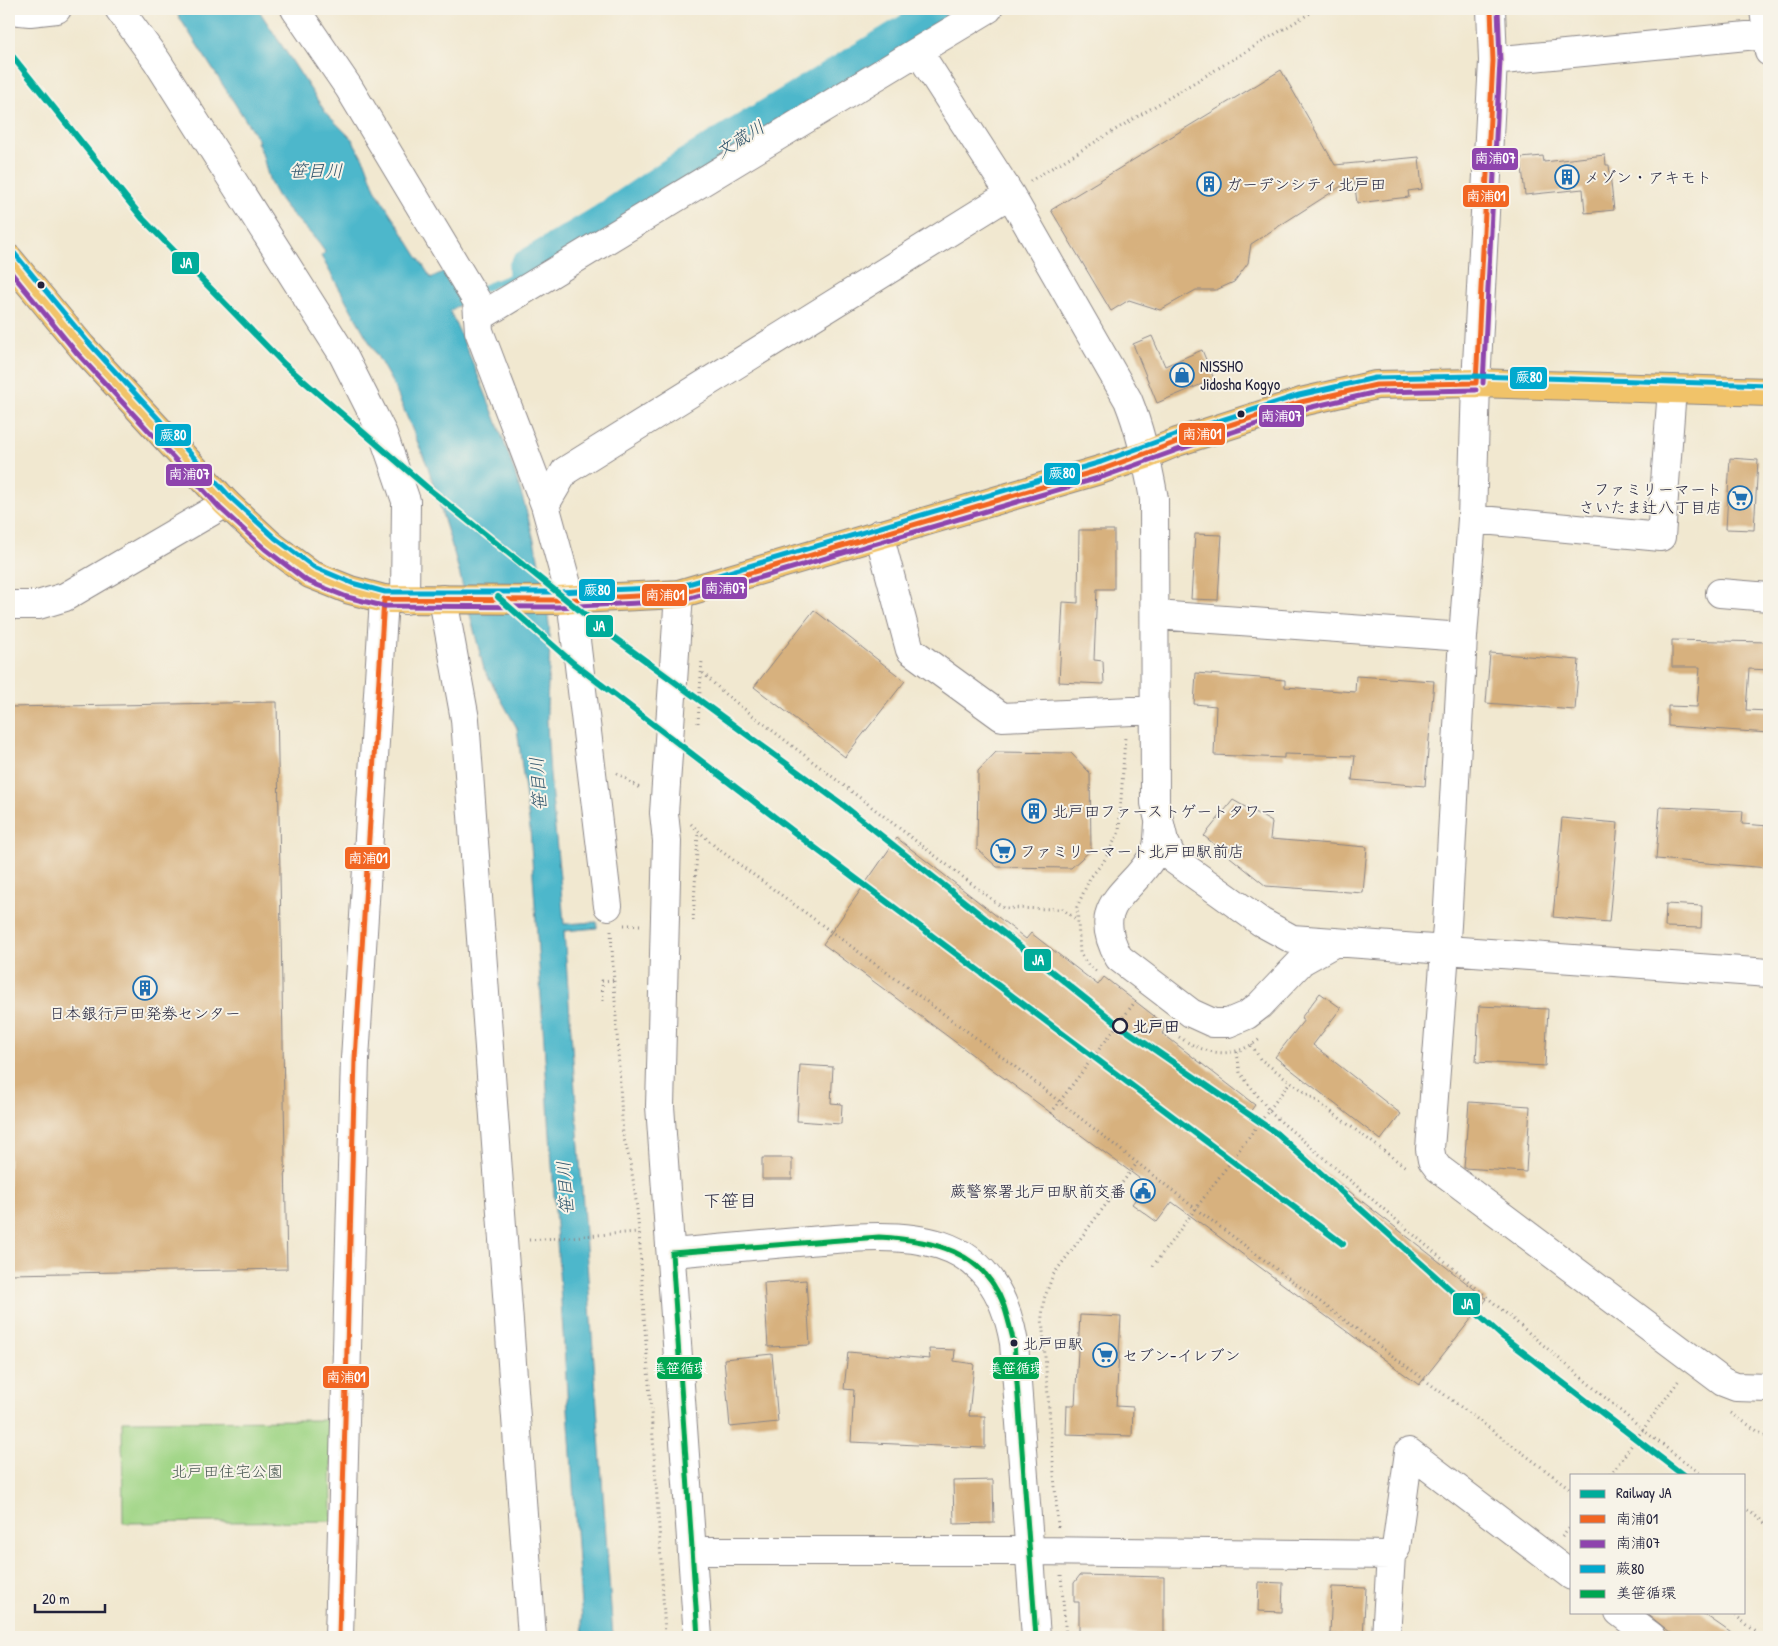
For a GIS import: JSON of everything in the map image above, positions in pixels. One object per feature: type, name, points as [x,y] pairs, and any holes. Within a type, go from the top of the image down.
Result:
[{"type":"main road","points":[[9,258],[82,347],[226,503],[270,544],[310,574],[350,590],[394,600],[452,598],[564,600],[679,594],[1146,455],[1177,442],[1301,402],[1376,385],[1476,383],[1769,392]]},
{"type":"street","points":[[9,10],[30,12],[57,9]]},
{"type":"street","points":[[119,9],[157,61],[342,353],[383,434],[406,501],[394,600],[356,1059],[339,1637]]},
{"type":"street","points":[[295,9],[349,88],[476,301],[479,331],[545,506],[564,600],[610,915]]},
{"type":"street","points":[[478,318],[988,9]]},
{"type":"street","points":[[1491,9],[1493,61],[1476,383],[1472,519],[1463,637],[1445,950],[1430,1148],[1434,1165],[1695,1362],[1730,1386],[1769,1388]]},
{"type":"street","points":[[1493,61],[1767,32]]},
{"type":"street","points":[[918,51],[1010,194],[1128,400],[1146,455],[1154,499],[1156,615],[1155,803],[1159,822],[1173,859],[1261,922],[1292,939],[1769,973]]},
{"type":"street","points":[[545,506],[565,471],[1010,194]]},
{"type":"street","points":[[1472,519],[1661,537],[1672,389]]},
{"type":"street","points":[[9,605],[38,605],[65,597],[226,503]]},
{"type":"street","points":[[879,534],[910,650],[1002,717],[1154,710]]},
{"type":"street","points":[[1720,593],[1769,597]]},
{"type":"street","points":[[679,594],[664,813],[667,841],[660,1106],[698,1637]]},
{"type":"street","points":[[452,598],[465,719],[532,1637]]},
{"type":"street","points":[[1156,615],[1463,637]]},
{"type":"street","points":[[1159,822],[1155,853],[1123,892],[1109,916],[1108,933],[1119,958],[1191,1013],[1213,1023],[1235,1022],[1260,1005],[1302,961],[1334,943]]},
{"type":"street","points":[[1261,922],[1277,940],[1282,949],[1286,967],[1282,980]]},
{"type":"street","points":[[672,1253],[862,1236],[896,1236],[928,1240],[957,1251],[979,1267],[992,1282],[1004,1301],[1014,1343],[1036,1637]]},
{"type":"street","points":[[1386,1637],[1392,1555],[1396,1548],[1409,1452],[1570,1574]]},
{"type":"street","points":[[692,1552],[1030,1551],[1392,1555]]},
{"type":"street","points":[[1622,1614],[1652,1637]]},
{"type":"path","points":[[1010,194],[1317,9]]},
{"type":"path","points":[[697,730],[703,673],[702,658]]},
{"type":"path","points":[[703,673],[725,694],[1004,908],[1062,909],[1076,919],[1080,896],[1114,844],[1119,832],[1125,737]]},
{"type":"path","points":[[689,814],[691,824],[717,848],[1060,1102],[1196,1209],[1570,1489]]},
{"type":"path","points":[[648,926],[610,915],[623,1136],[629,1154],[638,1232],[659,1515],[665,1637]]},
{"type":"path","points":[[603,1002],[602,981],[614,980]]},
{"type":"path","points":[[1051,1112],[1134,1003]]},
{"type":"path","points":[[1252,1045],[1260,1059],[1410,1170]]},
{"type":"path","points":[[1237,1052],[1240,1073],[1269,1109],[1644,1430],[1701,1474]]},
{"type":"path","points":[[1152,1266],[1290,1082]]},
{"type":"path","points":[[1066,1637],[1042,1317],[1044,1299],[1053,1275],[1137,1163]]},
{"type":"path","points":[[526,1240],[638,1232]]},
{"type":"path","points":[[1611,1474],[1695,1362]]},
{"type":"path","points":[[1746,1509],[1766,1524]]},
{"type":"path","points":[[1734,1614],[1761,1636]]},
{"type":"green space","name":"北戸田住宅公園","points":[[331,1420],[332,1521],[123,1523],[122,1421]]},
{"type":"water","name":"笹目川","points":[[174,9],[258,9],[326,113],[352,139],[366,164],[375,189],[431,278],[448,269],[465,301],[450,311],[497,422],[533,536],[542,575],[548,615],[550,654],[547,708],[548,746],[564,924],[597,922],[597,928],[564,931],[613,1637],[583,1637],[530,829],[517,728],[484,669],[455,556],[428,467],[394,386],[321,256],[325,252],[277,195],[270,181],[262,152],[257,142],[259,141]]},
{"type":"building","name":"ガーデンシティ北戸田","points":[[1281,70],[1335,165],[1419,157],[1422,189],[1408,191],[1409,197],[1357,203],[1354,178],[1251,244],[1248,263],[1234,282],[1216,290],[1196,290],[1160,310],[1129,300],[1111,311],[1051,210]]},
{"type":"building","name":"メゾン・アキモト","points":[[1605,155],[1606,165],[1609,165],[1614,210],[1585,213],[1583,189],[1525,195],[1521,158],[1543,156],[1544,162]]},
{"type":"building","points":[[1152,336],[1165,366],[1202,350],[1214,379],[1157,403],[1133,344]]},
{"type":"building","points":[[1730,458],[1758,460],[1754,530],[1726,529]]},
{"type":"building","points":[[1079,530],[1114,530],[1114,589],[1097,589],[1094,660],[1103,661],[1104,684],[1059,682],[1063,602],[1078,603]]},
{"type":"building","points":[[1195,534],[1222,535],[1218,600],[1191,599]]},
{"type":"building","points":[[814,610],[905,681],[845,757],[754,687]]},
{"type":"building","points":[[1672,640],[1769,642],[1769,670],[1749,669],[1746,710],[1769,711],[1769,733],[1668,726],[1668,706],[1697,707],[1700,667],[1672,667]]},
{"type":"building","points":[[1490,653],[1579,660],[1575,710],[1486,703]]},
{"type":"building","points":[[1196,673],[1285,680],[1285,687],[1355,692],[1356,676],[1434,681],[1425,786],[1352,780],[1355,756],[1284,754],[1284,758],[1214,755],[1216,706],[1194,704]]},
{"type":"building","name":"日本銀行戸田発券センター","points":[[277,702],[287,1269],[9,1274],[9,707]]},
{"type":"building","name":"北戸田ファーストゲートタワー","points":[[996,752],[1071,753],[1090,773],[1091,850],[1071,868],[997,867],[977,849],[978,771]]},
{"type":"building","points":[[1233,800],[1272,822],[1270,839],[1367,847],[1363,893],[1266,886],[1204,836]]},
{"type":"building","points":[[1660,807],[1743,811],[1742,824],[1769,826],[1769,868],[1656,859]]},
{"type":"building","points":[[1562,818],[1618,823],[1609,922],[1553,917]]},
{"type":"building","points":[[897,838],[1026,939],[1031,933],[1098,985],[1104,977],[1167,1026],[1162,1033],[1255,1105],[1249,1113],[1487,1299],[1419,1385],[1172,1202],[1157,1222],[1132,1204],[1147,1184],[823,944]]},
{"type":"building","points":[[1666,904],[1702,906],[1701,928],[1665,927]]},
{"type":"building","points":[[1320,993],[1341,1008],[1313,1045],[1401,1114],[1381,1140],[1275,1057],[1304,1020],[1301,1018]]},
{"type":"building","points":[[1479,1006],[1548,1009],[1545,1066],[1476,1062]]},
{"type":"building","points":[[800,1065],[833,1067],[831,1103],[842,1104],[841,1124],[797,1121]]},
{"type":"building","points":[[1469,1102],[1530,1106],[1526,1172],[1464,1168]]},
{"type":"building","points":[[762,1158],[792,1158],[792,1179],[762,1179]]},
{"type":"building","points":[[806,1280],[810,1345],[768,1347],[764,1283]]},
{"type":"building","points":[[1080,1315],[1121,1317],[1116,1406],[1133,1407],[1132,1436],[1066,1434],[1067,1405],[1075,1405]]},
{"type":"building","points":[[929,1349],[955,1350],[954,1361],[974,1364],[969,1416],[985,1416],[985,1448],[851,1442],[854,1390],[844,1389],[848,1352],[930,1359]]},
{"type":"building","points":[[772,1354],[778,1422],[730,1427],[724,1359]]},
{"type":"building","points":[[993,1480],[994,1523],[954,1524],[953,1481]]},
{"type":"building","points":[[1080,1575],[1164,1577],[1164,1634],[1079,1633],[1079,1602],[1074,1602],[1074,1583]]},
{"type":"building","points":[[1259,1582],[1283,1583],[1282,1612],[1258,1611]]},
{"type":"building","points":[[1332,1587],[1366,1588],[1363,1636],[1330,1634]]},
{"type":"building","points":[[1647,1614],[1704,1614],[1737,1637],[1676,1637]]},
{"type":"waterway","name":"文蔵川","points":[[529,270],[606,224],[677,176],[952,9]]},
{"type":"waterway","points":[[476,291],[529,270]]},
{"type":"rail line","name":"JA","points":[[9,52],[143,219],[284,364],[430,490],[609,634],[843,805],[1120,1026],[1276,1133],[1502,1336],[1682,1474]]},
{"type":"rail line","name":"JA","points":[[498,597],[573,663],[815,848],[1343,1244]]},
{"type":"transit line","name":"南浦01","points":[[1476,383],[1493,61],[1491,9]]},
{"type":"transit line","name":"南浦07","points":[[1483,383],[1500,61],[1498,9]]},
{"type":"transit line","name":"蕨80","points":[[15,254],[88,342],[231,498],[275,538],[314,567],[352,583],[385,592],[557,592],[678,587],[1101,462],[1175,435],[1299,395],[1375,378],[1476,376],[1769,385]]},
{"type":"transit line","name":"南浦07","points":[[9,270],[76,352],[220,508],[265,549],[307,581],[347,597],[383,606],[557,607],[680,601],[1105,476],[1180,449],[1303,409],[1377,392],[1476,390]]},
{"type":"transit line","name":"南浦01","points":[[384,599],[557,600],[679,594],[1103,469],[1177,442],[1301,402],[1376,385],[1476,383]]},
{"type":"transit line","name":"南浦01","points":[[339,1637],[355,1059],[384,599]]},
{"type":"transit line","name":"美笹循環","points":[[698,1637],[672,1253],[879,1237],[936,1245],[969,1260],[983,1272],[995,1287],[1004,1306],[1014,1343],[1036,1637]]},
{"type":"place","name":"メゾン・アキモト","points":[[1567,177]]},
{"type":"place","name":"ガーデンシティ北戸田","points":[[1209,184]]},
{"type":"place","name":"NISSHO Jidosha Kogyo","points":[[1182,375]]},
{"type":"place","name":"ファミリーマート さいたま辻八丁目店","points":[[1740,498]]},
{"type":"place","name":"北戸田ファーストゲートタワー","points":[[1034,811]]},
{"type":"place","name":"ファミリーマート北戸田駅前店","points":[[1003,851]]},
{"type":"place","name":"日本銀行戸田発券センター","points":[[145,988]]},
{"type":"place","name":"北戸田","points":[[1120,1026]]},
{"type":"place","name":"蕨警察署北戸田駅前交番","points":[[1143,1191]]},
{"type":"place","name":"北戸田駅","points":[[1014,1343]]},
{"type":"place","name":"セブン-イレブン","points":[[1105,1355]]},
{"type":"district","name":"下笹目","points":[[730,1200]]}]
